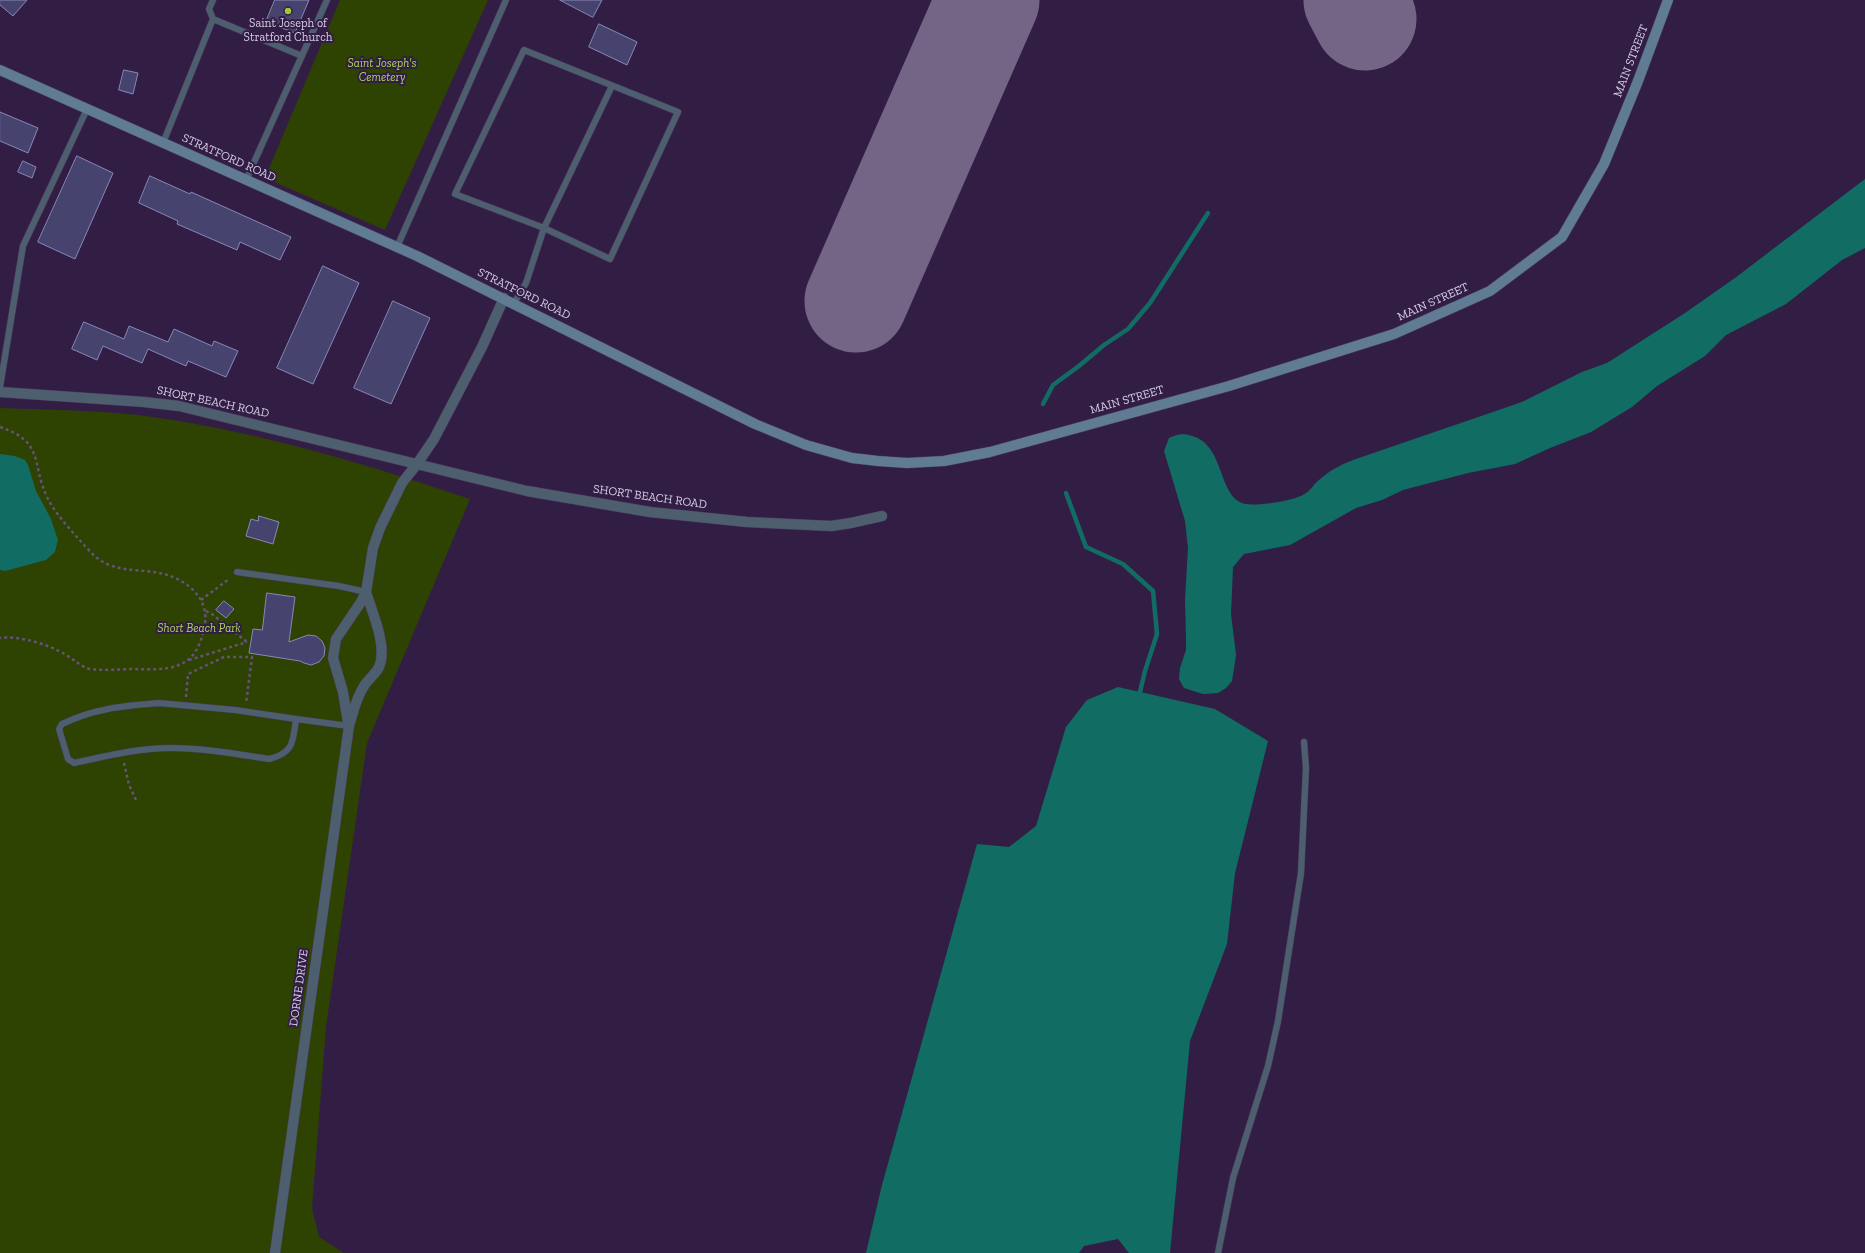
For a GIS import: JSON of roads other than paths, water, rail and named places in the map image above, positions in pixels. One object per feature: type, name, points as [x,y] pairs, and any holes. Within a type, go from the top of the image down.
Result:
[{"type":"main road","name":"MAIN STREET","points":[[1051,436],[1130,412],[1229,386],[1394,334],[1490,291],[1562,237],[1604,164],[1638,81],[1668,0]]},
{"type":"main road","name":"STRATFORD ROAD","points":[[0,70],[396,247],[504,298],[749,421],[806,445],[832,453],[878,462],[907,463],[944,461],[990,452],[1051,436]]},
{"type":"street","points":[[417,464],[434,439],[452,407],[504,298]]},
{"type":"street","name":"SHORT BEACH ROAD","points":[[0,392],[144,402],[179,406],[527,491],[650,512],[747,522],[831,526],[882,516]]},
{"type":"street","name":"DORNE DRIVE","points":[[348,726],[343,692],[334,663],[333,650],[339,633],[357,610],[366,592],[373,548],[380,528],[402,483],[417,464]]},
{"type":"street","name":"DORNE DRIVE","points":[[275,1253],[348,726],[356,701],[364,686],[379,667],[382,654],[380,641],[366,592]]},
{"type":"lane","points":[[163,143],[213,19],[209,8],[213,0]]},
{"type":"lane","points":[[246,180],[327,0]]},
{"type":"lane","points":[[396,247],[506,0]]},
{"type":"lane","points":[[213,19],[302,56]]},
{"type":"lane","points":[[524,50],[678,112],[610,259],[544,228],[455,194],[524,50]]},
{"type":"lane","points":[[514,303],[526,284],[544,228],[612,86]]},
{"type":"lane","points":[[0,387],[24,246],[87,109]]},
{"type":"lane","points":[[237,572],[339,586],[366,592]]},
{"type":"lane","points":[[296,719],[290,747],[279,756],[268,759],[193,749],[170,748],[122,752],[74,763],[68,759],[60,729],[62,724],[97,710],[119,706],[159,703],[245,712],[348,726]]},
{"type":"lane","points":[[1218,1253],[1233,1178],[1264,1080],[1278,1021],[1301,872],[1306,768],[1304,742]]},
{"type":"waterway","points":[[1043,404],[1053,385],[1104,345],[1128,329],[1150,303],[1208,213]]},
{"type":"waterway","points":[[1066,493],[1086,547],[1123,564],[1153,591],[1157,634],[1140,692]]},
{"type":"place","name":"Saint Joseph of Stratford Church","points":[[288,11]]},
{"type":"park label","name":"Saint Joseph's Cemetery","points":[[382,71]]},
{"type":"park label","name":"Short Beach Park","points":[[199,629]]}]
